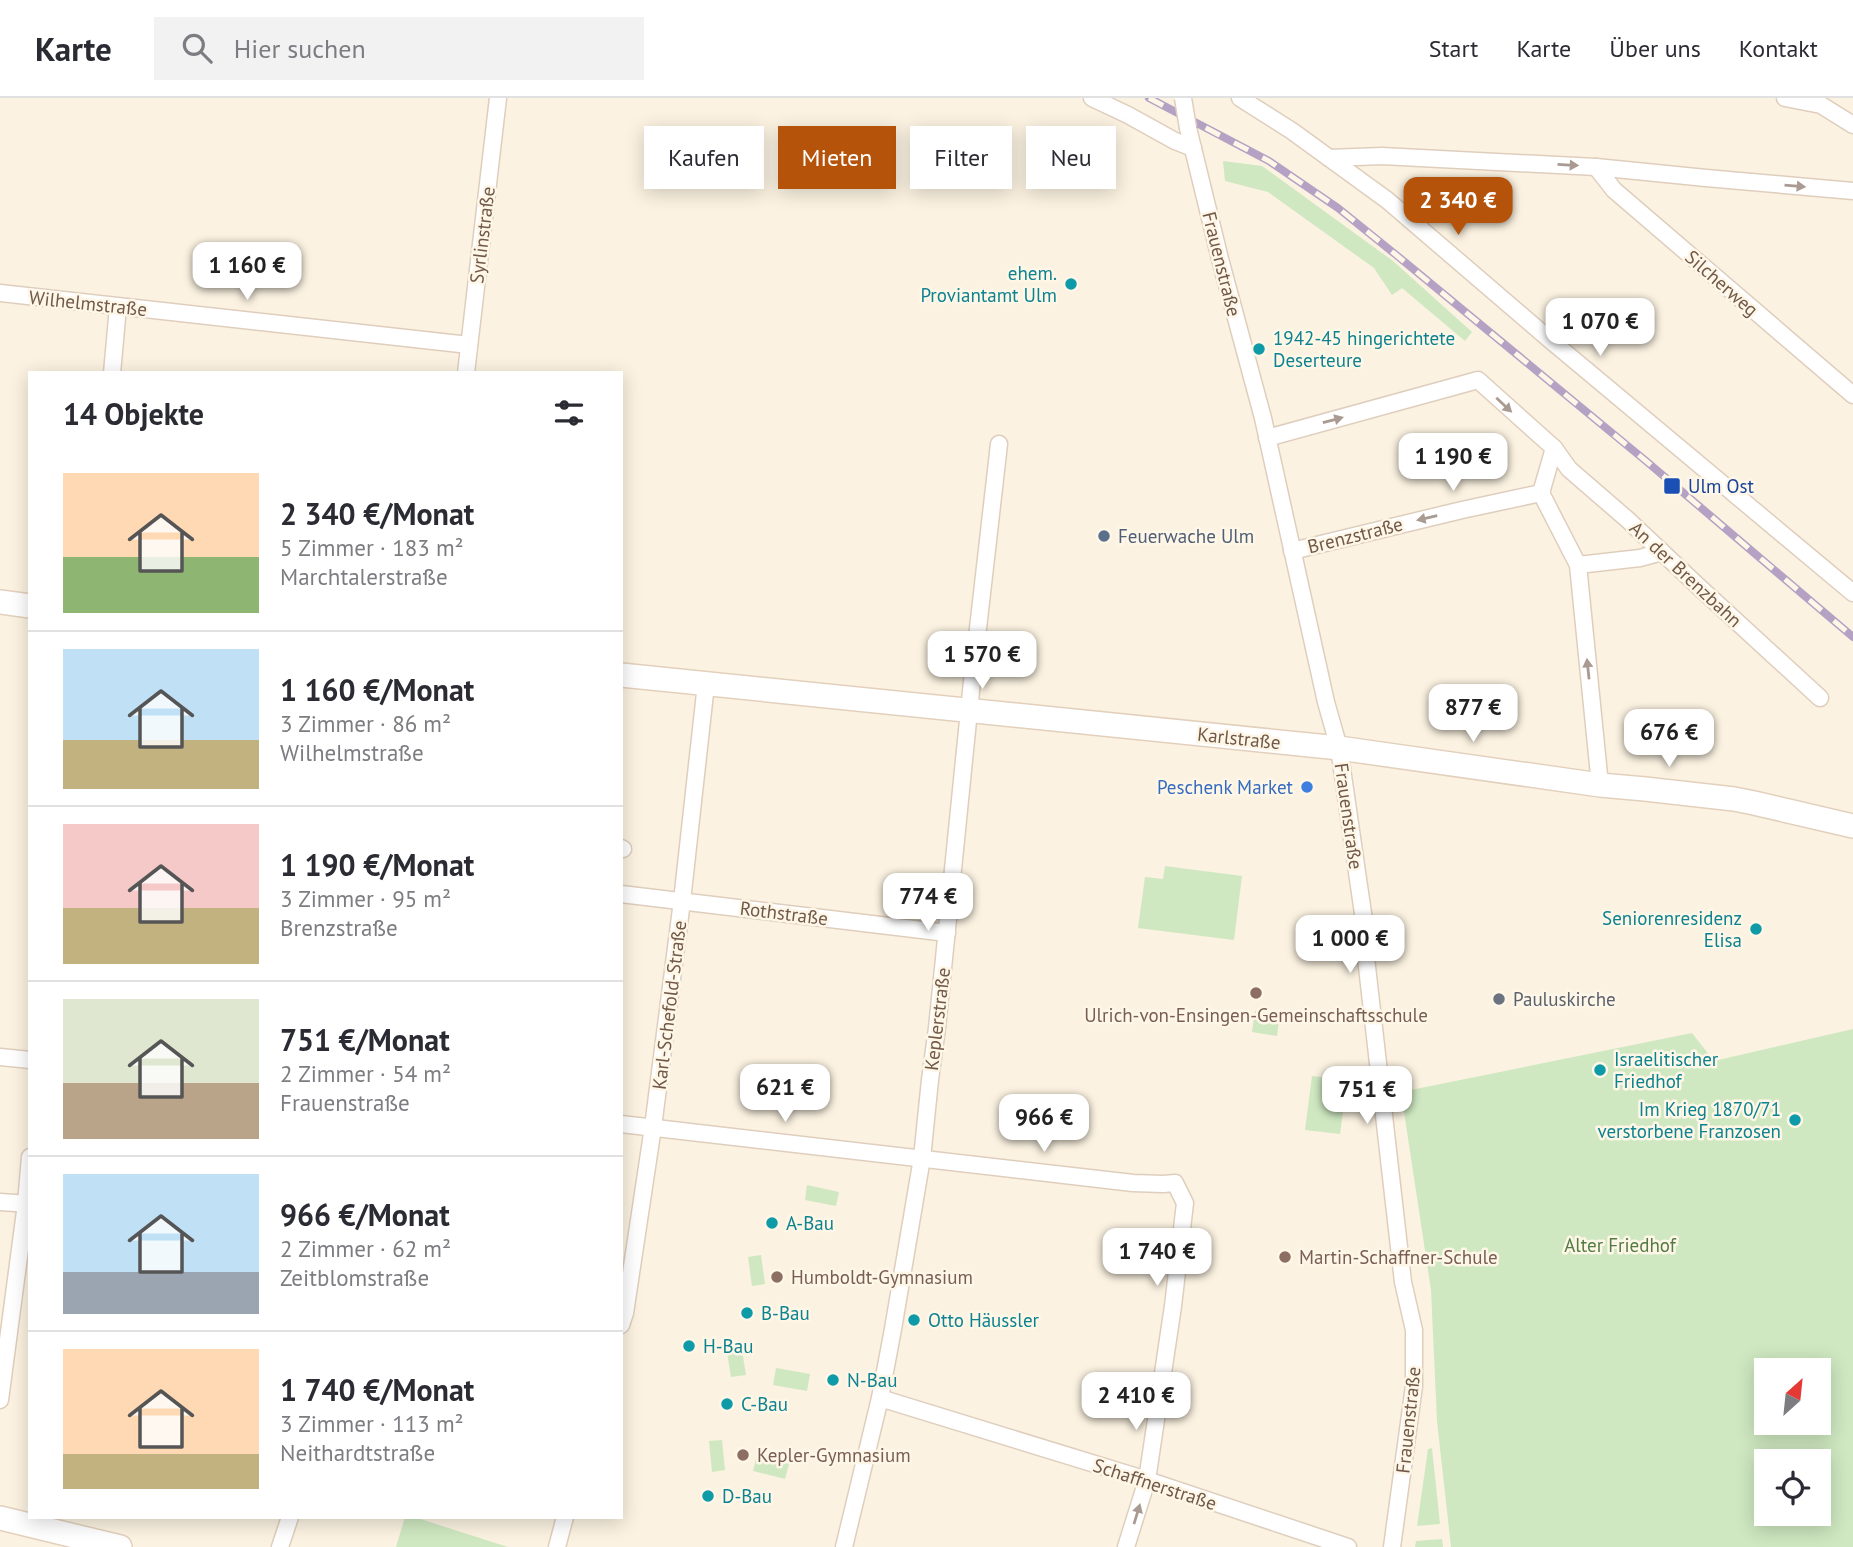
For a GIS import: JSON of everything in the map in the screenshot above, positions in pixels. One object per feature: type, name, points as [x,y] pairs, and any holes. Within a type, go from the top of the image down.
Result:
[{"type":"main road","points":[[0,601],[28,606]]},
{"type":"main road","name":"Karlstraße","points":[[623,675],[1339,748],[1600,785],[1754,803],[1853,826]]},
{"type":"main road","points":[[0,1518],[120,1547]]},
{"type":"street","name":"Syrlinstraße","points":[[466,371],[498,98]]},
{"type":"street","points":[[1092,98],[1193,148]]},
{"type":"street","name":"Frauenstraße","points":[[1184,98],[1188,128],[1267,438],[1326,702],[1339,748],[1367,941],[1366,958],[1402,1269],[1414,1330],[1414,1386],[1392,1547]]},
{"type":"street","points":[[1240,98],[1292,131],[1387,200],[1853,593]]},
{"type":"street","points":[[1785,98],[1821,105],[1853,125]]},
{"type":"street","points":[[1329,158],[1382,156],[1596,167],[1853,191]]},
{"type":"street","name":"Silcherweg","points":[[1596,167],[1614,190],[1853,395]]},
{"type":"street","name":"Wilhelmstraße","points":[[0,293],[469,345]]},
{"type":"street","points":[[112,371],[118,307]]},
{"type":"street","name":"An der Brenzbahn","points":[[1267,438],[1478,380],[1554,448],[1569,469],[1820,698]]},
{"type":"street","name":"Keplerstraße","points":[[844,1547],[880,1398],[922,1157],[999,444]]},
{"type":"street","points":[[1554,448],[1541,493],[1578,565],[1600,785]]},
{"type":"street","name":"Brenzstraße","points":[[1292,551],[1541,493]]},
{"type":"street","points":[[1578,565],[1640,558],[1662,552]]},
{"type":"street","name":"Karl-Schefold-Straße","points":[[623,1311],[653,1127],[706,684]]},
{"type":"street","name":"Rothstraße","points":[[623,894],[947,933]]},
{"type":"street","points":[[0,1057],[28,1060]]},
{"type":"street","points":[[623,1124],[1133,1183],[1175,1183],[1185,1203],[1161,1390],[1147,1480],[1126,1547]]},
{"type":"street","points":[[0,1202],[28,1204],[0,1400]]},
{"type":"street","name":"Schaffnerstraße","points":[[880,1398],[1147,1480],[1348,1547]]},
{"type":"street","points":[[280,1547],[289,1519]]},
{"type":"street","points":[[557,1547],[564,1519]]},
{"type":"green space","points":[[1223,161],[1262,166],[1393,261],[1472,332],[1465,341],[1402,288],[1392,295],[1374,268],[1268,192],[1225,181]]},
{"type":"green space","points":[[1165,866],[1242,876],[1234,940],[1138,928],[1145,877],[1163,879]]},
{"type":"green space","points":[[1255,1011],[1280,1014],[1277,1036],[1252,1032]]},
{"type":"green space","name":"Alter Friedhof","points":[[1853,1029],[1853,1547],[1451,1547],[1437,1421],[1431,1290],[1401,1092],[1692,1033],[1714,1061]]},
{"type":"green space","points":[[1312,1076],[1347,1080],[1340,1134],[1305,1130]]},
{"type":"green space","points":[[807,1185],[839,1192],[836,1206],[805,1200]]},
{"type":"green space","points":[[761,1255],[765,1284],[752,1286],[748,1257]]},
{"type":"green space","points":[[741,1344],[746,1375],[731,1377],[726,1346]]},
{"type":"green space","points":[[776,1368],[810,1374],[807,1391],[773,1385]]},
{"type":"green space","points":[[722,1440],[725,1470],[712,1472],[709,1441]]},
{"type":"green space","points":[[1432,1448],[1440,1524],[1417,1526],[1428,1449]]},
{"type":"green space","points":[[757,1455],[789,1464],[785,1479],[753,1471]]},
{"type":"green space","points":[[404,1519],[420,1519],[508,1547],[396,1547]]},
{"type":"green space","points":[[1442,1539],[1443,1547],[1415,1547],[1416,1541]]},
{"type":"railway","points":[[1149,98],[1269,161],[1338,208],[1646,461],[1853,637]]},
{"type":"place","name":"ehem. Proviantamt Ulm","points":[[1071,284]]},
{"type":"place","name":"1942-45 hingerichtete Deserteure","points":[[1259,349]]},
{"type":"place","name":"Ulm Ost","points":[[1672,486]]},
{"type":"place","name":"Feuerwache Ulm","points":[[1104,536]]},
{"type":"place","name":"Peschenk Market","points":[[1307,787]]},
{"type":"place","name":"Seniorenresidenz Elisa","points":[[1756,929]]},
{"type":"place","name":"Ulrich-von-Ensingen-Gemeinschaftsschule","points":[[1256,993]]},
{"type":"place","name":"Pauluskirche","points":[[1499,999]]},
{"type":"place","name":"Israelitischer Friedhof","points":[[1600,1070]]},
{"type":"place","name":"Im Krieg 1870/71 verstorbene Franzosen","points":[[1795,1120]]},
{"type":"place","name":"A-Bau","points":[[772,1223]]},
{"type":"place","name":"Martin-Schaffner-Schule","points":[[1285,1257]]},
{"type":"place","name":"Humboldt-Gymnasium","points":[[777,1277]]},
{"type":"place","name":"B-Bau","points":[[747,1313]]},
{"type":"place","name":"Otto Häussler","points":[[914,1320]]},
{"type":"place","name":"H-Bau","points":[[689,1346]]},
{"type":"place","name":"N-Bau","points":[[833,1380]]},
{"type":"place","name":"C-Bau","points":[[727,1404]]},
{"type":"place","name":"Kepler-Gymnasium","points":[[743,1455]]},
{"type":"place","name":"D-Bau","points":[[708,1496]]}]
